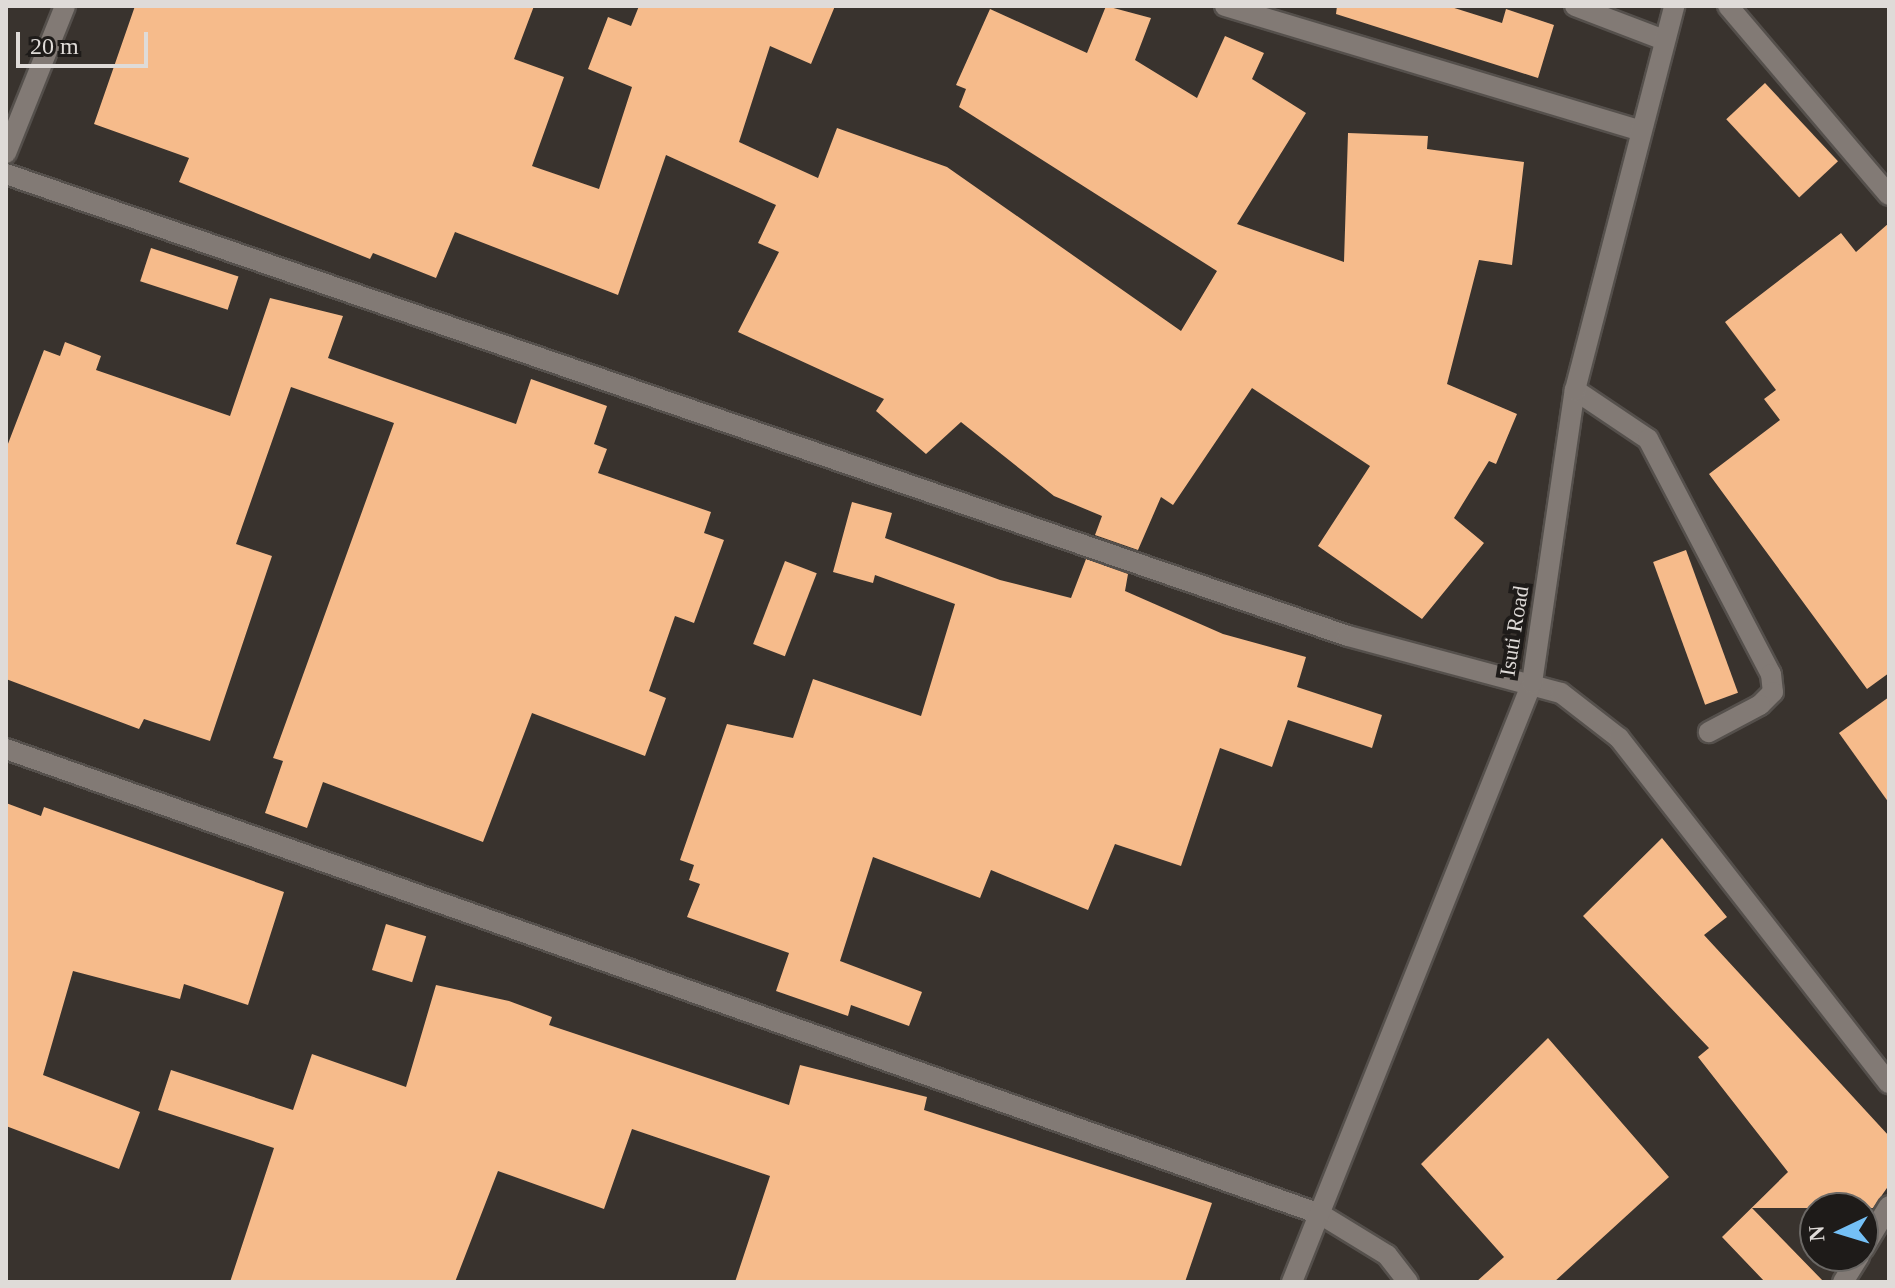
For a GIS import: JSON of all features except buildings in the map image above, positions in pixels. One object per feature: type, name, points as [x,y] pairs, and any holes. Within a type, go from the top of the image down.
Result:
[{"type":"street","points":[[6,153],[65,6]]},
{"type":"street","points":[[1225,6],[1638,130]]},
{"type":"street","points":[[1575,6],[1664,40]]},
{"type":"street","name":"Isuti Road","points":[[1292,1282],[1532,683],[1575,390],[1638,130],[1674,6]]},
{"type":"street","points":[[1728,6],[1889,195]]},
{"type":"street","points":[[6,174],[1348,636],[1532,683],[1589,708],[1619,738],[1889,1083]]},
{"type":"street","points":[[1575,390],[1648,439],[1771,674],[1773,692],[1760,705],[1709,732]]},
{"type":"street","points":[[6,749],[1320,1214],[1387,1255],[1408,1282]]}]
